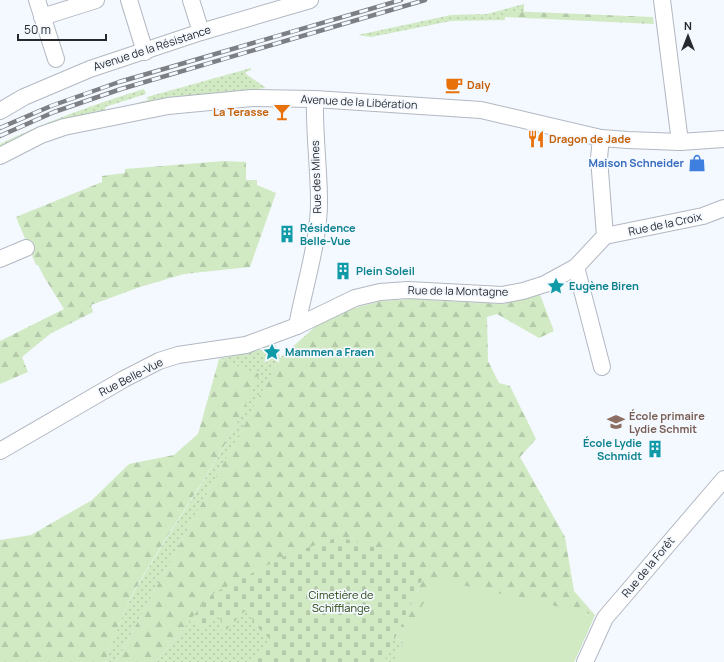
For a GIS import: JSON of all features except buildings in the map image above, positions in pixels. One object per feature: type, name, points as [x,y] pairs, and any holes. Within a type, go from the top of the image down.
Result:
[{"type":"street","points":[[37,0],[56,59]]},
{"type":"street","points":[[42,17],[96,0]]},
{"type":"street","points":[[128,0],[145,52]]},
{"type":"street","points":[[191,0],[201,32]]},
{"type":"street","name":"Avenue de la Résistance","points":[[0,111],[24,97],[90,69],[145,52],[201,32],[310,0]]},
{"type":"street","points":[[662,0],[680,142]]},
{"type":"street","name":"Avenue de la Libération","points":[[0,156],[42,135],[64,127],[154,108],[252,98],[315,99],[481,110],[600,138],[647,142],[680,142],[724,139]]},
{"type":"street","name":"Rue des Mines","points":[[297,326],[317,231],[319,203],[314,119],[315,99]]},
{"type":"street","points":[[600,138],[599,158],[605,236]]},
{"type":"street","name":"Rue de la Croix","points":[[605,236],[703,216],[724,208]]},
{"type":"street","name":"Rue de la Montagne","points":[[297,326],[356,298],[380,292],[408,290],[502,295],[523,291],[545,284],[576,268],[605,236]]},
{"type":"street","points":[[0,259],[26,248]]},
{"type":"street","points":[[576,268],[602,368]]},
{"type":"street","name":"Rue Belle-Vue","points":[[0,452],[124,379],[159,361],[178,355],[246,345],[297,326]]},
{"type":"street","name":"Rue de la Forêt","points":[[585,662],[605,618],[724,479]]},
{"type":"green space","points":[[524,4],[524,12],[505,11],[505,20],[451,21],[371,37],[358,35],[451,15],[487,14]]},
{"type":"green space","points":[[505,11],[653,17],[654,24],[505,17]]},
{"type":"green space","points":[[251,68],[251,70],[246,72],[246,74],[266,88],[167,100],[137,106],[137,103],[148,100],[147,97]]},
{"type":"green space","points":[[144,89],[146,94],[105,107],[105,110],[51,124],[13,140],[0,148],[0,144],[53,120]]},
{"type":"green space","points":[[224,161],[246,162],[246,180],[257,180],[257,185],[276,193],[250,267],[184,274],[140,287],[91,305],[93,312],[50,334],[22,357],[28,372],[0,384],[0,341],[64,309],[38,265],[36,265],[16,217],[102,182],[102,176],[125,173],[125,169]]},
{"type":"green space","points":[[539,292],[554,331],[539,338],[497,314],[487,317],[488,361],[499,383],[510,386],[536,439],[520,457],[565,537],[574,591],[595,615],[574,662],[393,662],[403,642],[395,638],[423,578],[212,594],[156,662],[116,662],[280,358],[316,326],[351,309],[381,301],[411,299],[504,304]]},
{"type":"green space","points":[[269,342],[276,346],[280,358],[116,662],[105,662],[121,619],[133,594],[200,487],[232,432],[258,375],[219,359],[263,349],[261,344]]},
{"type":"green space","points":[[219,359],[259,374],[232,432],[216,460],[132,595],[105,662],[0,662],[0,540],[31,535],[92,500],[129,464],[174,455],[198,434]]},
{"type":"green space","name":"Cimetière de Schifflange","points":[[339,537],[404,556],[423,578],[384,662],[251,662],[273,642],[252,622],[253,620],[245,611],[222,634],[221,620],[215,615],[203,631],[189,621],[212,594],[289,554]]},
{"type":"green space","name":"Cimetière de Schifflange","points":[[289,554],[395,638],[403,642],[393,662],[156,662],[212,594]]},
{"type":"green space","points":[[436,579],[595,615],[574,662],[393,662]]},
{"type":"railway","points":[[0,128],[51,106],[119,82],[401,0]]},
{"type":"railway","points":[[0,136],[54,112],[121,89],[425,0]]},
{"type":"place","name":"Daly","points":[[454,85]]},
{"type":"place","name":"La Terasse","points":[[282,112]]},
{"type":"place","name":"Dragon de Jade","points":[[536,139]]},
{"type":"place","name":"Maison Schneider","points":[[697,163]]},
{"type":"place","name":"Résidence Belle-Vue","points":[[287,234]]},
{"type":"place","name":"Plein Soleil","points":[[343,271]]},
{"type":"place","name":"Eugène Biren","points":[[556,286]]},
{"type":"place","name":"Mammen a Fraen","points":[[272,352]]},
{"type":"place","name":"École primaire Lydie Schmit","points":[[616,422]]},
{"type":"place","name":"École Lydie Schmidt","points":[[655,449]]}]
